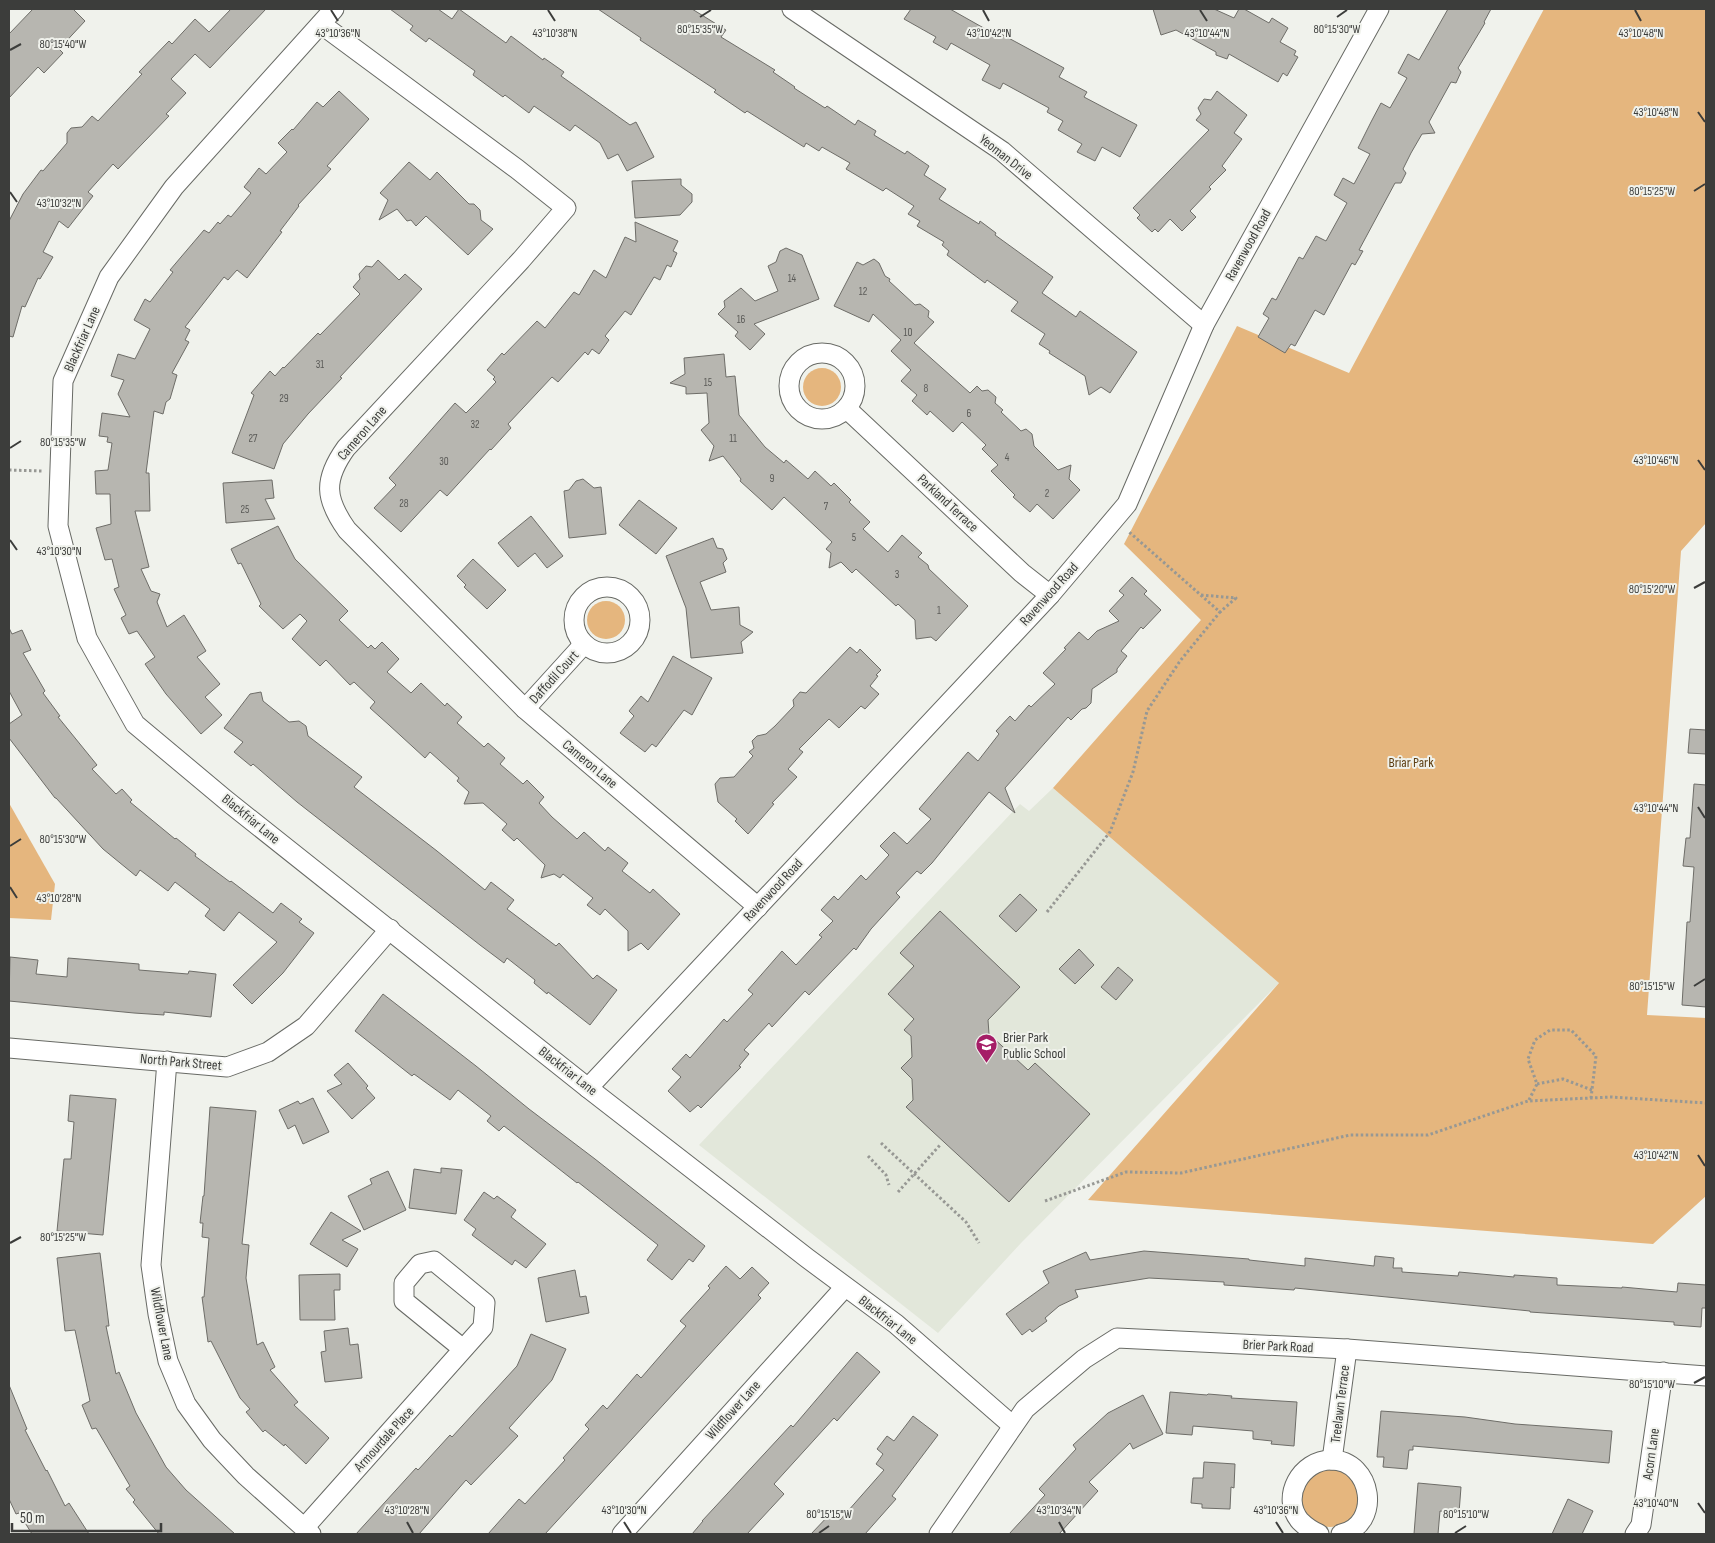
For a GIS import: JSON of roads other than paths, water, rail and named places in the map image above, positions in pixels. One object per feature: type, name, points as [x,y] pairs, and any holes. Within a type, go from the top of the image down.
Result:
[{"type":"street","name":"Blackfriar Lane","points":[[334,9],[174,187],[109,277],[63,381],[58,526],[87,638],[135,724],[227,800],[588,1088],[896,1324],[1013,1426]]},
{"type":"street","name":"Yeoman Drive","points":[[792,9],[1002,151],[1204,325]]},
{"type":"street","name":"Ravenwood Road","points":[[588,1088],[1050,595],[1127,504],[1204,325],[1375,10]]},
{"type":"street","name":"Cameron Lane","points":[[321,24],[566,208],[521,260],[346,448],[336,462],[330,478],[330,497],[336,514],[346,530],[525,710],[758,907]]},
{"type":"street","name":"Parkland Terrace","points":[[847,409],[1022,572],[1050,595]]},
{"type":"street","name":"Daffodil Court","points":[[525,710],[584,644]]},
{"type":"street","name":"North Park Street","points":[[9,1048],[227,1067],[268,1052],[306,1026],[390,929]]},
{"type":"street","name":"Wildflower Lane","points":[[167,1061],[152,1265],[158,1314],[168,1361],[186,1404],[212,1440],[246,1476],[308,1531]]},
{"type":"street","name":"Armourdale Place","points":[[308,1531],[483,1327],[485,1302],[434,1261],[420,1264],[404,1283],[404,1301],[463,1349]]},
{"type":"street","name":"Wildflower Lane","points":[[622,1534],[845,1286]]},
{"type":"street","name":"Brier Park Road","points":[[939,1534],[1025,1409],[1084,1359],[1117,1338],[1347,1349],[1706,1376]]},
{"type":"street","name":"Treelawn Terrace","points":[[1332,1460],[1347,1349]]},
{"type":"street","name":"Acorn Lane","points":[[1635,1534],[1641,1525],[1663,1372]]},
{"type":"street","name":"Treelawn Terrace","points":[[1319,1534],[1308,1529],[1299,1520],[1294,1509],[1292,1497],[1300,1474],[1309,1466],[1320,1461],[1332,1460],[1345,1463],[1356,1470],[1364,1480],[1368,1492],[1368,1505],[1363,1517],[1355,1527],[1340,1534]]},
{"type":"place","name":"Brier Park Public School","points":[[987,1064]]},
{"type":"park label","name":"Briar Park","points":[[1411,762]]}]
